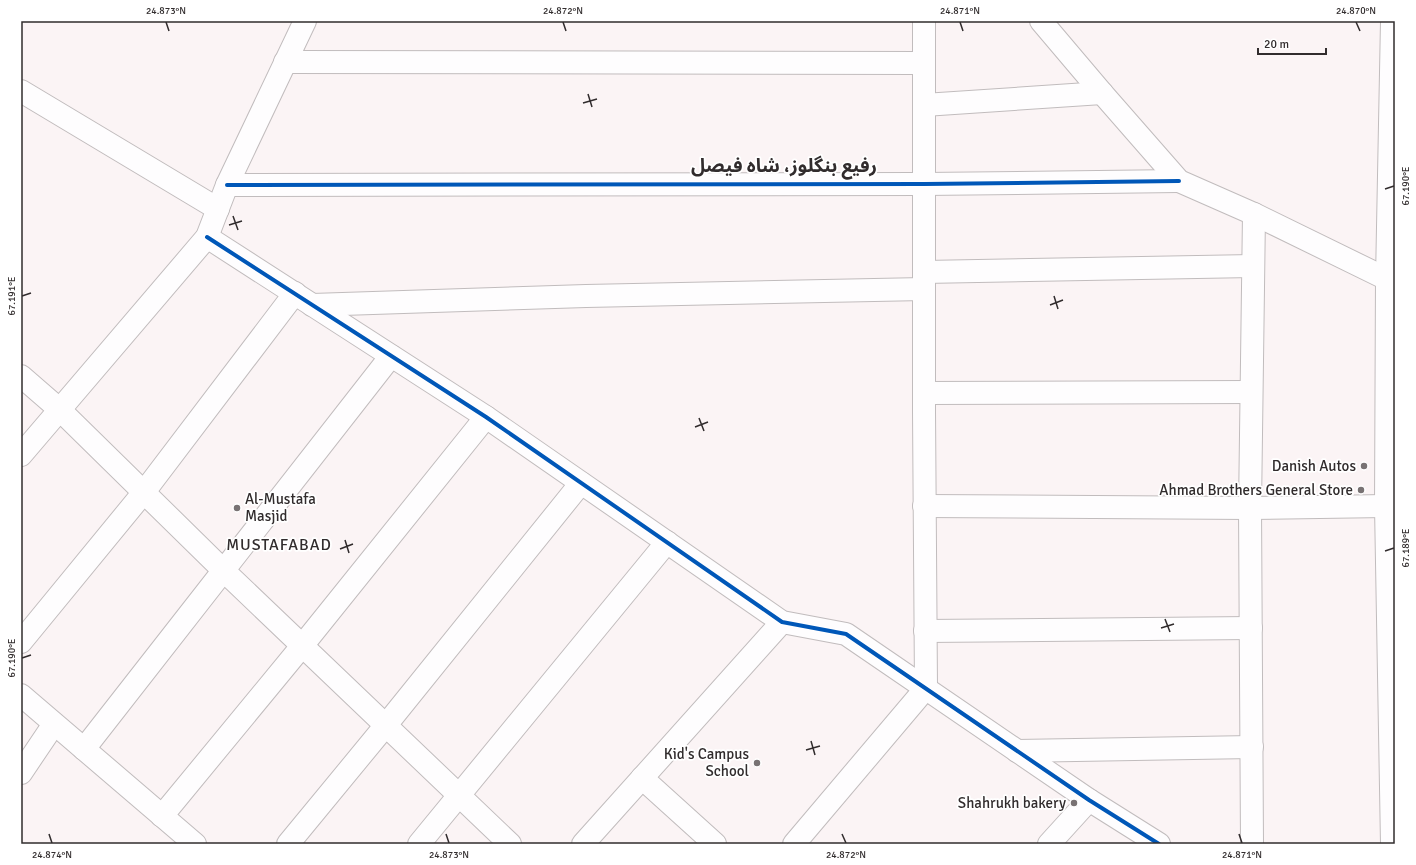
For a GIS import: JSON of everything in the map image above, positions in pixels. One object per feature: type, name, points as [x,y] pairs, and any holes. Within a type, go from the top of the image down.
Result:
[{"type":"street","points":[[21,455],[207,237],[227,185],[305,21]]},
{"type":"street","points":[[794,844],[926,688],[924,506],[924,21]]},
{"type":"street","points":[[1041,21],[1179,181]]},
{"type":"street","points":[[1392,21],[1392,204],[1387,279],[1386,506],[1391,560],[1392,844]]},
{"type":"street","points":[[285,62],[924,63]]},
{"type":"street","points":[[21,91],[218,209]]},
{"type":"street","points":[[924,105],[1102,93]]},
{"type":"street","points":[[227,185],[924,184],[1179,181],[1254,214],[1387,279]]},
{"type":"street","points":[[1252,844],[1250,508],[1254,214]]},
{"type":"street","points":[[207,237],[486,417],[782,622],[846,634],[1090,800],[1159,844]]},
{"type":"street","points":[[21,642],[303,299],[586,296],[1253,266]]},
{"type":"street","points":[[84,749],[391,356]]},
{"type":"street","points":[[21,376],[59,409],[223,570],[510,844]]},
{"type":"street","points":[[924,393],[1252,392]]},
{"type":"street","points":[[162,816],[302,646],[486,417]]},
{"type":"street","points":[[288,844],[386,726],[581,483]]},
{"type":"street","points":[[924,506],[1250,508],[1386,506]]},
{"type":"street","points":[[419,844],[666,542]]},
{"type":"street","points":[[583,844],[782,622]]},
{"type":"street","points":[[925,631],[1251,628]]},
{"type":"street","points":[[21,695],[195,844]]},
{"type":"street","points":[[21,773],[54,724]]},
{"type":"street","points":[[1017,751],[1252,748]]},
{"type":"street","points":[[642,778],[715,844]]},
{"type":"street","points":[[1049,844],[1090,800]]},
{"type":"cycle path","points":[[227,185],[924,184],[1179,181]]},
{"type":"cycle path","points":[[207,237],[486,417],[782,622],[846,634],[1089,800],[1159,844]]},
{"type":"place","name":"Danish Autos","points":[[1364,466]]},
{"type":"place","name":"Ahmad Brothers General Store","points":[[1361,490]]},
{"type":"place","name":"Al-Mustafa Masjid","points":[[237,508]]},
{"type":"place","name":"Kid's Campus School","points":[[757,763]]},
{"type":"place","name":"Shahrukh bakery","points":[[1074,803]]},
{"type":"district","name":"رفیع بنگلوز، شاہ فیصل","points":[[784,165]]},
{"type":"district","name":"MUSTAFABAD","points":[[279,544]]}]
